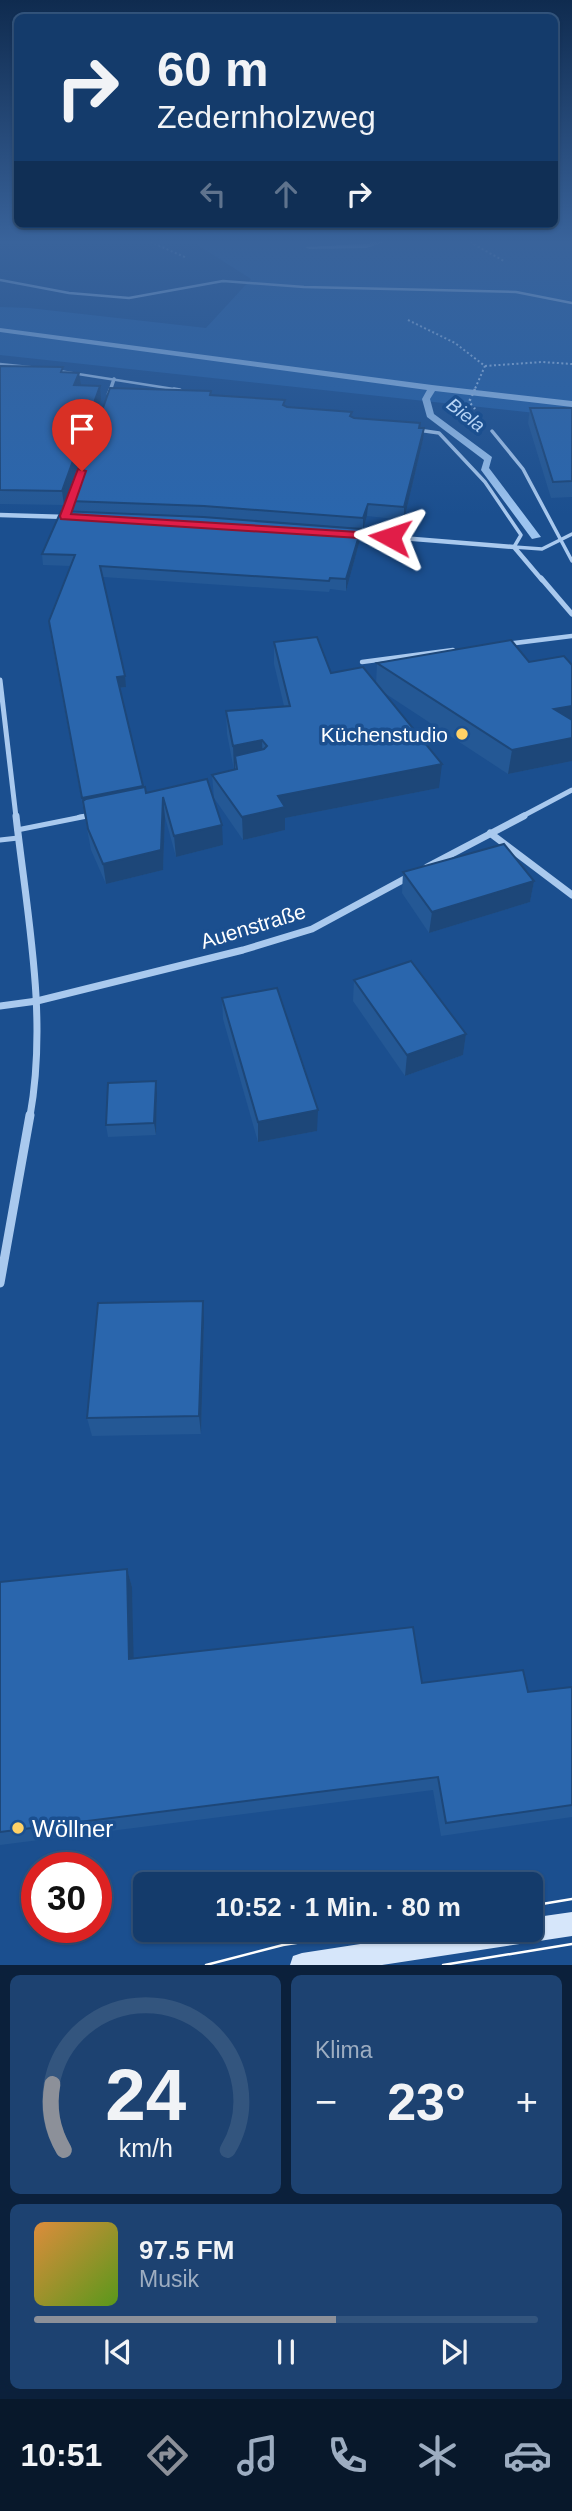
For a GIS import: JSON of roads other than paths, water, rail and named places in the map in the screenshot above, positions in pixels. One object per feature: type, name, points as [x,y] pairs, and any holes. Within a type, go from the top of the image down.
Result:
[{"type":"street","points":[[106,404],[114,379]]},
{"type":"street","points":[[65,516],[74,492]]},
{"type":"street","points":[[0,515],[79,517]]},
{"type":"street","points":[[340,533],[514,547],[572,614]]},
{"type":"street","points":[[0,680],[37,1001],[36,1084],[0,1283]]},
{"type":"street","name":"Auenstraße","points":[[0,1006],[37,1001],[243,950],[312,929],[572,790]]},
{"type":"street","points":[[490,833],[572,895]]},
{"type":"street","points":[[302,1965],[572,1924]]},
{"type":"lane","points":[[0,364],[182,391]]},
{"type":"lane","points":[[412,429],[439,433],[485,482],[521,535],[514,547],[542,549],[572,534]]},
{"type":"lane","points":[[492,431],[523,469],[572,561]]},
{"type":"lane","points":[[506,644],[572,636]]},
{"type":"lane","points":[[362,662],[454,650]]},
{"type":"lane","points":[[0,840],[95,814]]},
{"type":"waterway","points":[[13,332],[432,388]]},
{"type":"waterway","points":[[432,388],[572,404]]},
{"type":"waterway","name":"Biela","points":[[432,388],[426,399],[430,415],[489,459],[484,468],[536,537]]},
{"type":"tram line","points":[[543,1904],[572,1899]]},
{"type":"tram line","points":[[206,1965],[302,1942]]},
{"type":"tram line","points":[[443,1965],[572,1944]]},
{"type":"place","name":"Küchenstudio","points":[[462,734]]},
{"type":"place","name":"Wöllner","points":[[18,1828]]}]
